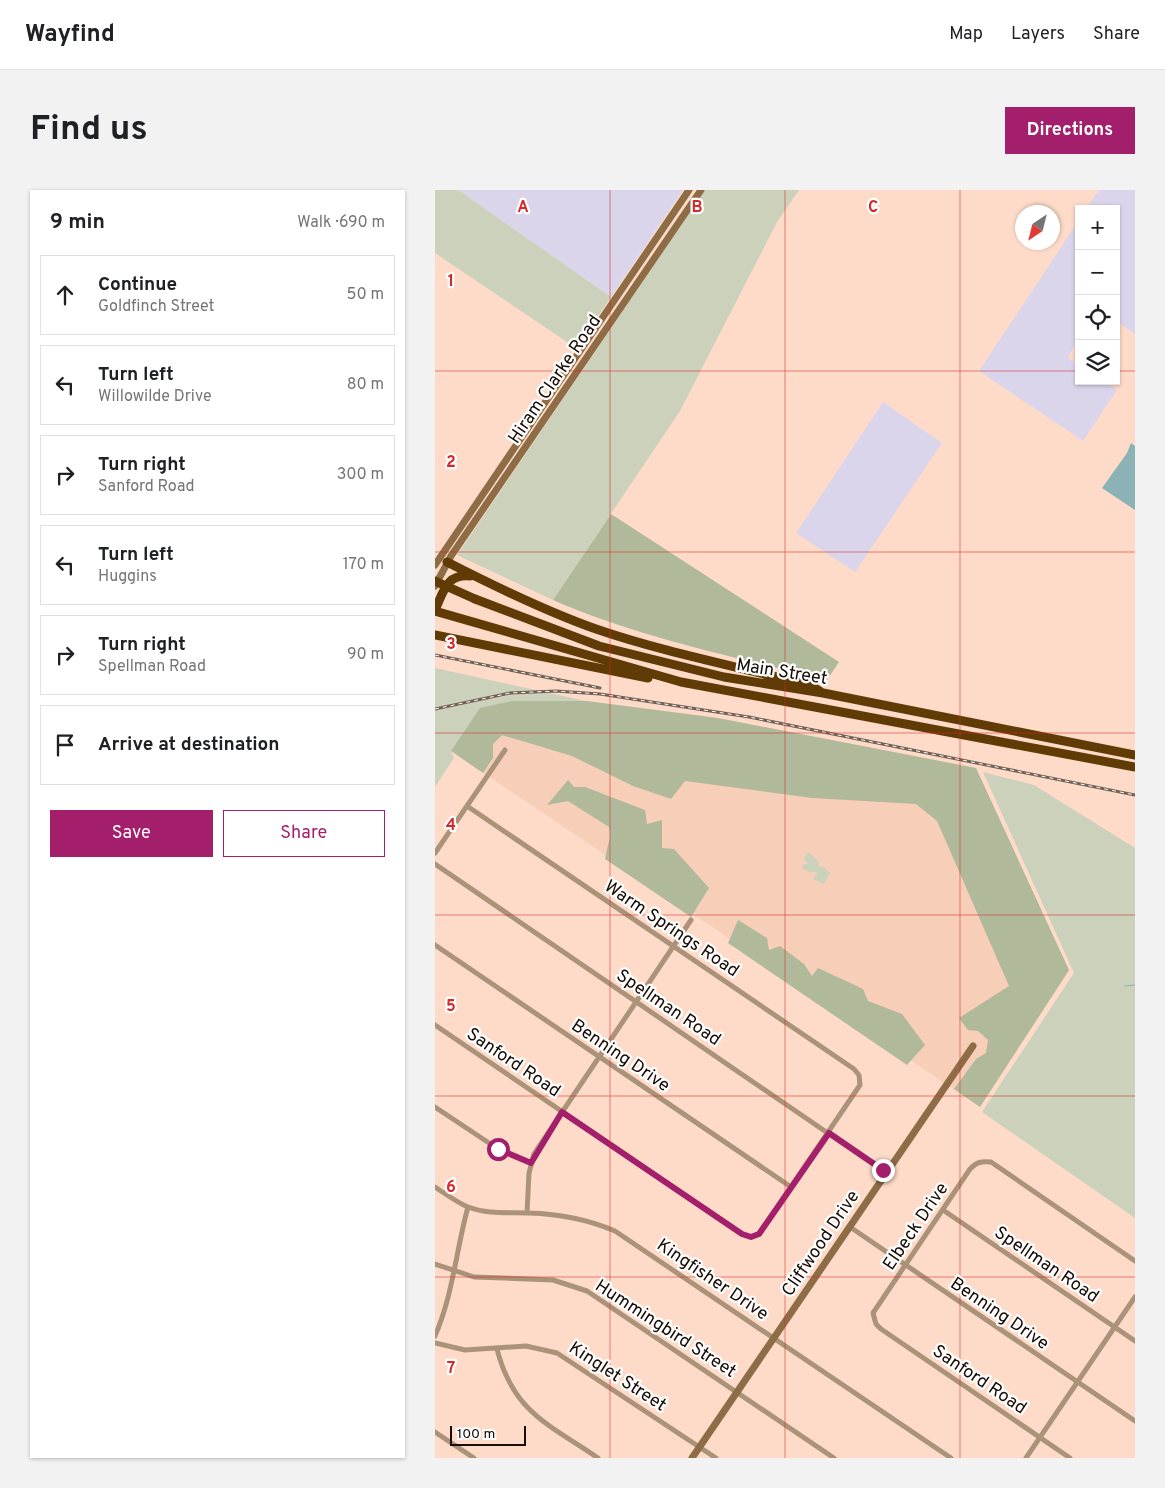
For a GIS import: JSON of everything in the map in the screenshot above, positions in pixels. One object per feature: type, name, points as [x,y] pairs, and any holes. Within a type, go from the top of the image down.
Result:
[{"type":"highway","points":[[447,562],[523,600],[597,629],[643,643],[812,686],[823,694]]},
{"type":"highway","points":[[435,610],[451,580],[456,576],[473,576]]},
{"type":"highway","name":"Main Street","points":[[435,581],[599,646],[724,677],[823,694],[1135,754]]},
{"type":"highway","name":"Main Street","points":[[435,610],[696,685],[1135,767]]},
{"type":"highway","points":[[437,634],[656,679],[696,685]]},
{"type":"main road","name":"Hiram Clarke Road","points":[[436,560],[534,420],[689,190]]},
{"type":"main road","name":"Hiram Clarke Road","points":[[435,586],[447,562],[701,190]]},
{"type":"main road","points":[[657,239],[665,243]]},
{"type":"main road","points":[[618,296],[625,301]]},
{"type":"main road","points":[[579,354],[585,359]]},
{"type":"main road","points":[[534,420],[541,424]]},
{"type":"main road","points":[[488,487],[495,492]]},
{"type":"main road","points":[[436,560],[447,562]]},
{"type":"main road","name":"Cliffwood Drive","points":[[692,1458],[973,1046]]},
{"type":"street","points":[[435,853],[505,750]]},
{"type":"street","name":"Warm Springs Road","points":[[467,806],[674,946],[859,1075],[859,1088],[829,1133]]},
{"type":"street","name":"Spellman Road","points":[[435,864],[887,1172]]},
{"type":"street","points":[[527,1213],[531,1163],[562,1112],[691,920]]},
{"type":"street","name":"Benning Drive","points":[[435,945],[791,1187]]},
{"type":"street","name":"Sanford Road","points":[[435,1025],[742,1234],[751,1237],[759,1234],[791,1187]]},
{"type":"street","points":[[435,1107],[498,1149],[531,1163]]},
{"type":"street","points":[[791,1187],[829,1133]]},
{"type":"street","name":"Elbeck Drive","points":[[875,1322],[873,1313],[875,1308],[976,1163],[983,1161],[994,1164],[1135,1261]]},
{"type":"street","name":"Kingfisher Drive","points":[[435,1187],[468,1207],[495,1213],[571,1216],[615,1231],[951,1458]]},
{"type":"street","points":[[435,1336],[447,1307],[455,1272],[458,1244],[468,1207]]},
{"type":"street","name":"Spellman Road","points":[[943,1210],[1135,1341]]},
{"type":"street","name":"Benning Drive","points":[[850,1227],[1135,1421]]},
{"type":"street","name":"Hummingbird Street","points":[[435,1264],[455,1272],[488,1279],[553,1280],[575,1286],[598,1298],[834,1458]]},
{"type":"street","points":[[1026,1458],[1135,1297]]},
{"type":"street","name":"Sanford Road","points":[[875,1322],[881,1329],[1070,1458]]},
{"type":"street","name":"Kinglet Street","points":[[435,1343],[465,1350],[526,1346],[557,1353],[716,1458]]},
{"type":"street","points":[[497,1349],[506,1378],[524,1405],[598,1458]]},
{"type":"street","points":[[435,1432],[474,1458]]},
{"type":"shaded area","points":[[458,190],[683,190],[611,297]]},
{"type":"shaded area","points":[[1099,190],[1135,190],[1135,334],[1120,324],[1120,205],[1089,205]]},
{"type":"shaded area","points":[[1075,226],[1075,344],[1068,358],[1075,362],[1075,385],[1109,385],[1117,390],[1083,441],[979,371]]},
{"type":"shaded area","points":[[883,402],[942,443],[855,572],[796,533]]},
{"type":"shaded area","points":[[512,701],[586,701],[718,718],[976,768],[1069,971],[980,1107],[451,751]]},
{"type":"green space","points":[[435,190],[458,190],[611,297],[576,348],[435,253]]},
{"type":"green space","points":[[705,190],[799,190],[777,222],[680,411],[553,600],[457,555]]},
{"type":"green space","points":[[611,514],[839,662],[827,680],[654,636],[553,600]]},
{"type":"green space","points":[[435,668],[586,701],[512,701],[451,751],[454,758],[435,787]]},
{"type":"green space","points":[[512,701],[587,701],[718,718],[976,768],[1069,970],[980,1107],[954,1089],[976,1059],[986,1053],[988,1040],[978,1031],[968,1030],[959,1018],[1009,986],[937,821],[916,804],[812,798],[685,781],[671,799],[633,786],[572,756],[502,735],[493,744],[493,758],[483,773],[451,751],[480,708]]},
{"type":"green space","points":[[983,772],[1034,785],[1135,848],[1135,1218],[982,1112],[1074,973]]},
{"type":"green space","points":[[568,780],[574,787],[585,787],[645,810],[647,824],[662,820],[662,848],[674,849],[709,888],[691,917],[605,859],[610,836],[609,827],[568,801],[547,805]]},
{"type":"green space","points":[[807,853],[819,862],[819,866],[824,867],[830,873],[824,884],[813,879],[818,872],[809,872],[802,868],[803,865],[808,863],[804,859]]},
{"type":"green space","points":[[738,920],[767,938],[769,950],[780,946],[804,964],[812,976],[818,968],[863,989],[868,1001],[902,1014],[925,1045],[907,1065],[728,943]]},
{"type":"water","points":[[1131,443],[1135,446],[1135,510],[1102,488],[1127,453]]},
{"type":"waterway","points":[[1125,986],[1135,985]]},
{"type":"railway","points":[[435,655],[600,688]]},
{"type":"railway","points":[[435,709],[510,693],[556,691],[600,694],[749,717],[1135,795]]},
{"type":"route","points":[[498,1149],[531,1163],[534,1154],[562,1112],[742,1234],[751,1237],[759,1234],[829,1133],[883,1170]]}]
